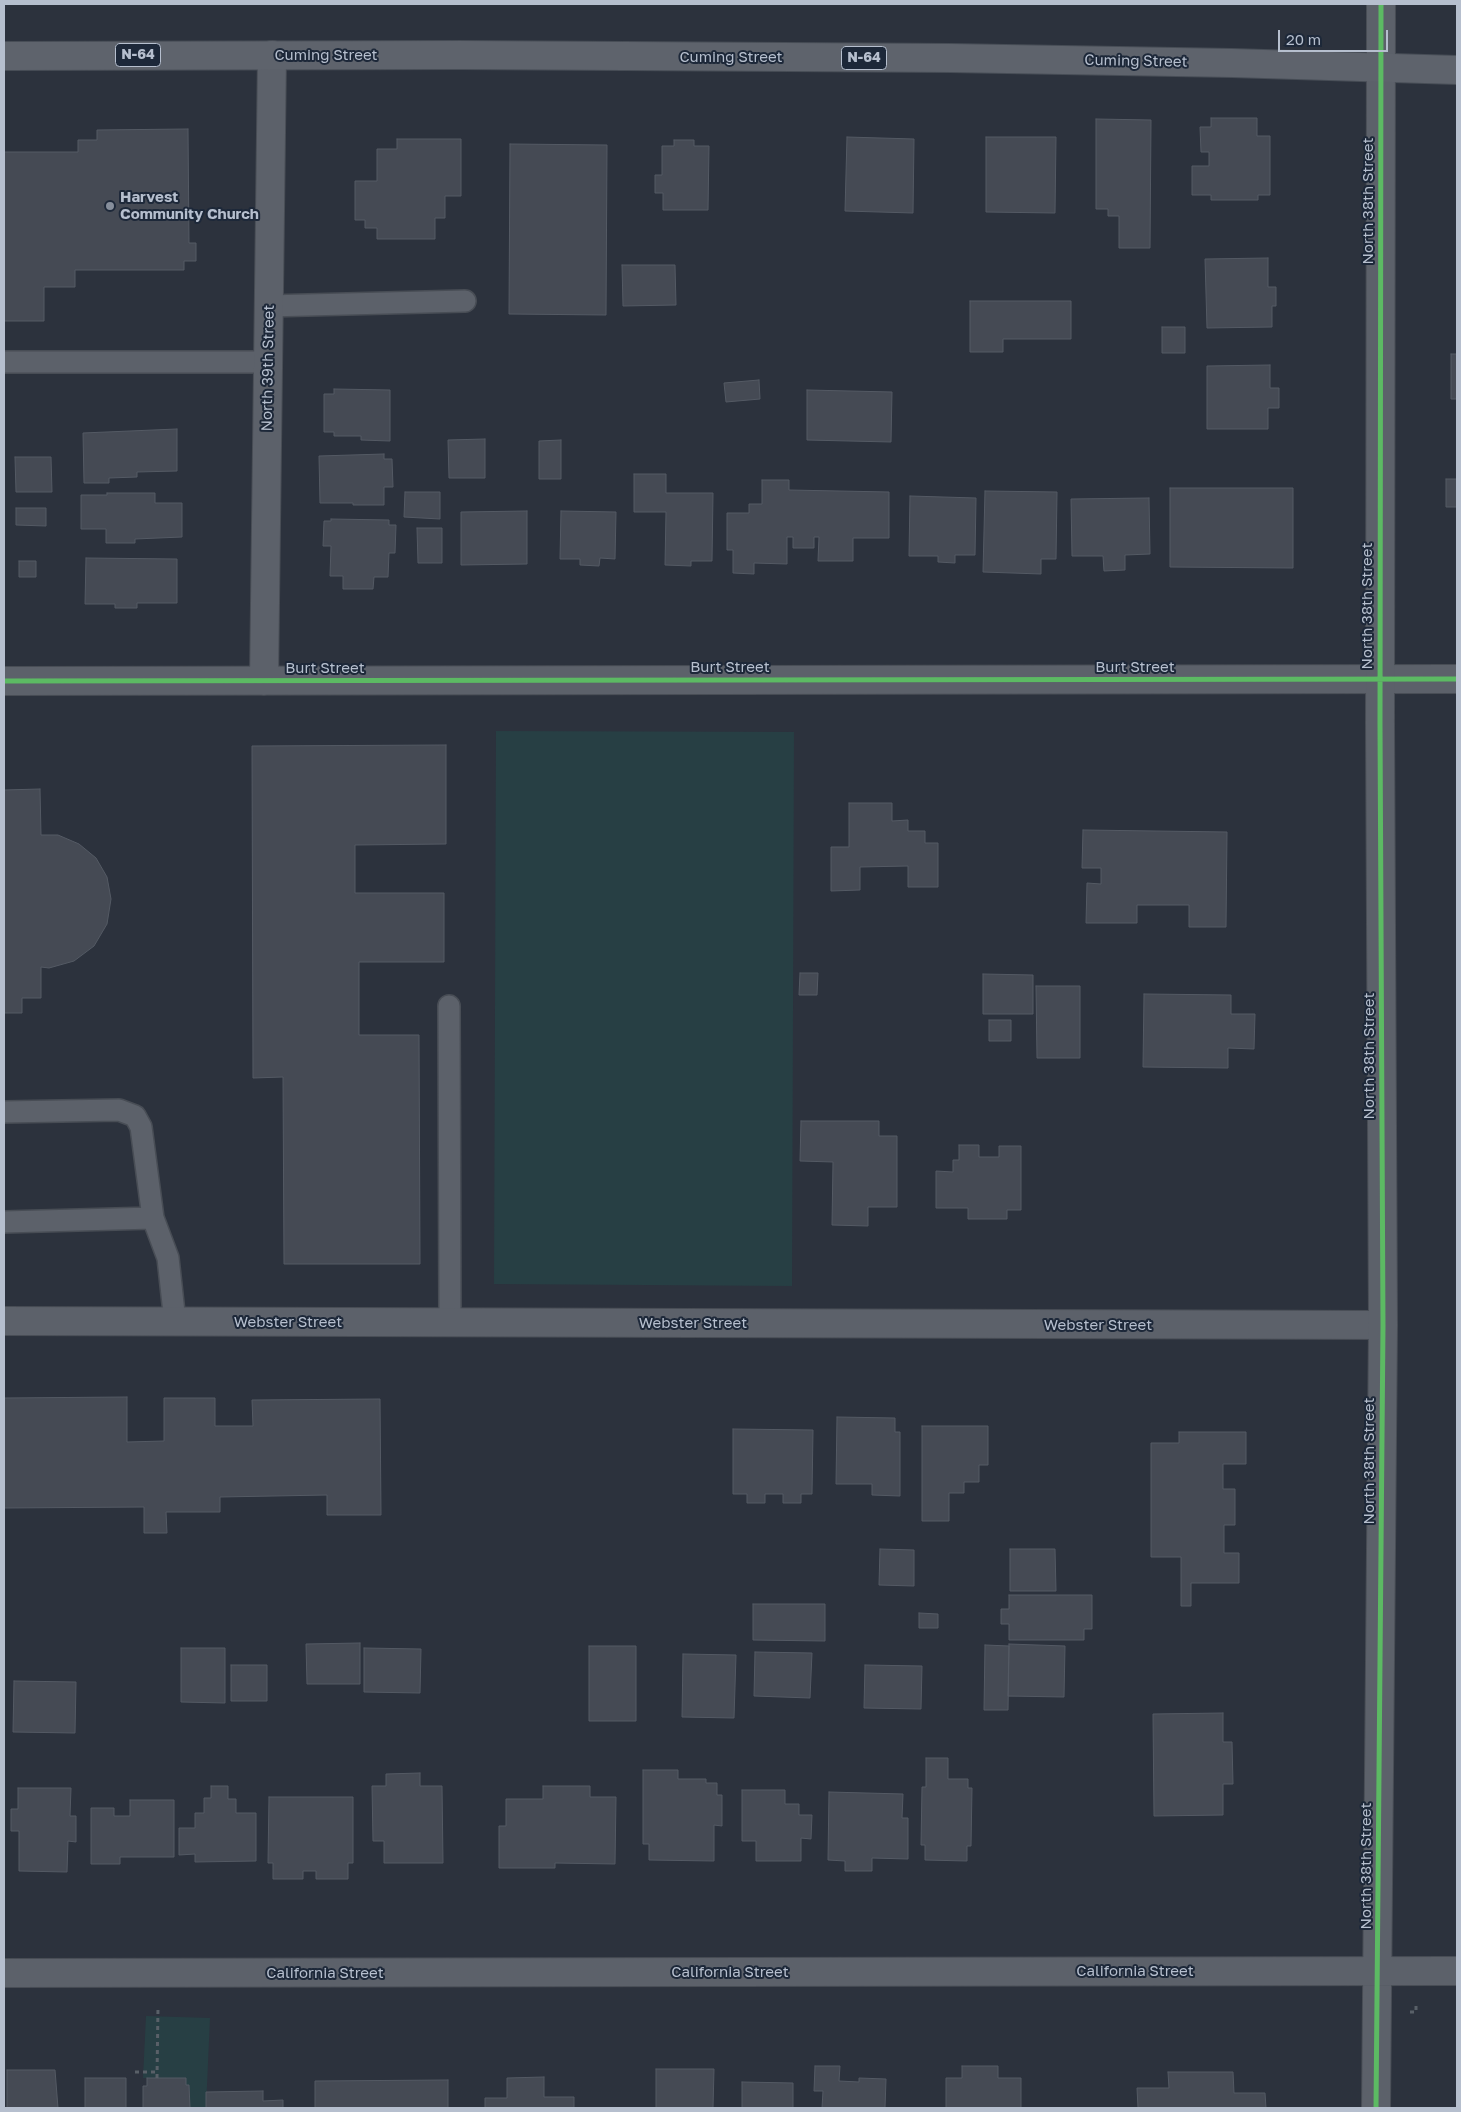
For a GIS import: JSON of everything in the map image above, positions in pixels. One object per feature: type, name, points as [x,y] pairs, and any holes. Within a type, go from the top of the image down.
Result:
[{"type":"main road","name":"Cuming Street","points":[[4,56],[272,55],[950,58],[1232,62],[1457,70]]},
{"type":"street","name":"North 38th Street","points":[[1376,2108],[1383,1325],[1380,679],[1381,4]]},
{"type":"street","name":"North 39th Street","points":[[264,680],[272,55]]},
{"type":"street","name":"Burt Street","points":[[4,680],[1457,679]]},
{"type":"street","name":"Webster Street","points":[[4,1321],[1383,1325]]},
{"type":"street","name":"California Street","points":[[4,1973],[1457,1971]]},
{"type":"lane","points":[[268,306],[465,301]]},
{"type":"lane","points":[[4,362],[268,362]]},
{"type":"lane","points":[[449,1006],[450,1322]]},
{"type":"lane","points":[[4,1112],[119,1110],[135,1116],[140,1127],[153,1218],[168,1258],[175,1322]]},
{"type":"lane","points":[[4,1222],[153,1218]]},
{"type":"path","points":[[157,2078],[158,2025]]},
{"type":"path","points":[[136,2072],[157,2072]]},
{"type":"green space","points":[[496,731],[794,732],[792,1286],[494,1284]]},
{"type":"green space","points":[[146,2016],[210,2018],[206,2108],[190,2108],[189,2085],[186,2085],[186,2078],[143,2078]]},
{"type":"building","points":[[1211,118],[1257,118],[1257,136],[1270,136],[1270,195],[1258,195],[1258,200],[1211,200],[1211,195],[1192,195],[1192,166],[1209,166],[1209,152],[1201,152],[1200,127],[1211,127]]},
{"type":"building","points":[[1096,119],[1151,120],[1150,248],[1119,248],[1119,216],[1108,216],[1108,209],[1096,209]]},
{"type":"building","name":"Harvest Community Church","points":[[188,129],[189,243],[196,243],[196,261],[184,261],[184,270],[75,270],[75,287],[44,287],[44,321],[4,321],[4,152],[78,152],[78,140],[97,140],[97,130]]},
{"type":"building","points":[[847,137],[914,139],[913,213],[845,211]]},
{"type":"building","points":[[986,137],[1056,137],[1055,213],[986,212]]},
{"type":"building","points":[[397,139],[461,139],[461,196],[445,196],[445,218],[435,218],[435,239],[377,239],[377,228],[365,228],[365,220],[355,220],[355,181],[377,181],[377,149],[397,149]]},
{"type":"building","points":[[674,140],[694,140],[694,146],[709,146],[708,210],[663,210],[663,193],[655,193],[655,175],[662,175],[662,146],[674,146]]},
{"type":"building","points":[[510,144],[607,145],[606,315],[509,314]]},
{"type":"building","points":[[1268,258],[1268,287],[1276,287],[1276,306],[1272,306],[1272,327],[1207,328],[1205,259]]},
{"type":"building","points":[[622,265],[675,265],[676,305],[623,306]]},
{"type":"building","points":[[970,301],[1071,301],[1071,339],[1003,339],[1003,352],[970,352]]},
{"type":"building","points":[[1162,327],[1185,327],[1185,353],[1162,353]]},
{"type":"building","points":[[1451,354],[1457,354],[1457,399],[1451,399]]},
{"type":"building","points":[[1270,365],[1270,388],[1279,388],[1279,408],[1268,408],[1268,429],[1207,429],[1207,366]]},
{"type":"building","points":[[759,380],[760,399],[726,402],[724,383]]},
{"type":"building","points":[[334,389],[390,390],[390,441],[361,440],[361,436],[334,436],[334,432],[324,432],[324,394],[334,394]]},
{"type":"building","points":[[807,390],[892,392],[891,442],[807,440]]},
{"type":"building","points":[[177,429],[177,471],[137,472],[137,477],[109,478],[109,483],[84,483],[83,433]]},
{"type":"building","points":[[485,439],[485,478],[449,478],[448,440]]},
{"type":"building","points":[[561,440],[561,479],[539,479],[539,441]]},
{"type":"building","points":[[384,454],[384,459],[392,459],[393,487],[384,487],[384,505],[320,503],[319,456]]},
{"type":"building","points":[[15,457],[51,457],[52,492],[16,492]]},
{"type":"building","points":[[634,474],[666,474],[666,493],[713,493],[712,561],[691,561],[691,566],[665,565],[666,512],[634,512]]},
{"type":"building","points":[[1446,479],[1457,479],[1457,507],[1446,507]]},
{"type":"building","points":[[762,480],[789,480],[789,490],[889,492],[889,538],[853,538],[853,561],[818,561],[819,537],[814,537],[814,548],[793,548],[793,537],[787,537],[787,564],[754,563],[754,574],[733,573],[733,550],[727,550],[727,513],[749,513],[749,504],[762,504]]},
{"type":"building","points":[[1170,488],[1293,488],[1293,568],[1170,567]]},
{"type":"building","points":[[985,491],[1057,492],[1056,559],[1041,559],[1041,574],[983,572]]},
{"type":"building","points":[[405,492],[440,492],[440,519],[404,517]]},
{"type":"building","points":[[107,493],[155,493],[155,503],[182,503],[182,537],[135,539],[135,543],[106,543],[106,529],[81,529],[81,495],[107,495]]},
{"type":"building","points":[[910,496],[976,498],[975,555],[955,555],[955,563],[938,562],[938,556],[909,556]]},
{"type":"building","points":[[1149,498],[1150,554],[1125,555],[1125,570],[1104,571],[1103,556],[1072,556],[1071,499]]},
{"type":"building","points":[[16,508],[46,508],[46,526],[16,525]]},
{"type":"building","points":[[527,511],[527,564],[461,565],[461,512]]},
{"type":"building","points":[[561,511],[616,512],[615,559],[600,558],[599,566],[580,565],[580,559],[560,559]]},
{"type":"building","points":[[331,519],[389,520],[389,525],[396,525],[395,553],[389,553],[388,577],[374,577],[373,589],[343,589],[343,576],[330,576],[331,546],[323,546],[324,521],[331,521]]},
{"type":"building","points":[[417,528],[442,528],[442,563],[418,563]]},
{"type":"building","points":[[86,558],[177,559],[177,603],[137,603],[137,608],[115,608],[115,604],[85,604]]},
{"type":"building","points":[[19,561],[36,561],[36,577],[19,577]]},
{"type":"building","points":[[446,745],[446,844],[355,845],[355,893],[444,893],[444,962],[359,962],[359,1035],[419,1035],[420,1264],[284,1264],[283,1077],[253,1078],[252,746]]},
{"type":"building","points":[[40,789],[41,835],[58,835],[79,844],[96,858],[107,877],[111,899],[107,924],[94,946],[74,961],[49,968],[41,967],[41,998],[22,998],[22,1013],[4,1013],[4,790]]},
{"type":"building","points":[[849,803],[892,803],[892,821],[908,820],[908,831],[925,831],[925,843],[938,843],[938,887],[908,887],[908,866],[860,867],[860,890],[831,891],[831,847],[849,847]]},
{"type":"building","points":[[1083,830],[1227,832],[1226,927],[1189,927],[1189,905],[1137,905],[1137,923],[1086,923],[1087,883],[1101,884],[1101,868],[1082,868]]},
{"type":"building","points":[[800,973],[818,973],[817,995],[799,995]]},
{"type":"building","points":[[983,974],[1033,975],[1033,1014],[983,1014]]},
{"type":"building","points":[[1036,986],[1080,986],[1080,1058],[1037,1058]]},
{"type":"building","points":[[1144,994],[1231,995],[1231,1014],[1255,1014],[1254,1049],[1228,1048],[1228,1068],[1143,1067]]},
{"type":"building","points":[[989,1020],[1011,1020],[1011,1041],[989,1041]]},
{"type":"building","points":[[801,1121],[879,1121],[879,1136],[897,1136],[897,1207],[868,1207],[868,1226],[832,1225],[833,1162],[800,1161]]},
{"type":"building","points":[[959,1145],[979,1145],[979,1157],[999,1157],[999,1146],[1021,1146],[1021,1210],[1007,1210],[1007,1219],[968,1219],[968,1208],[936,1208],[936,1171],[953,1172],[953,1160],[959,1160]]},
{"type":"building","points":[[127,1397],[127,1442],[164,1441],[164,1398],[215,1398],[215,1426],[253,1426],[252,1400],[380,1399],[381,1515],[327,1515],[327,1495],[220,1497],[220,1512],[166,1512],[167,1533],[144,1533],[144,1507],[4,1508],[4,1398]]},
{"type":"building","points":[[837,1417],[895,1418],[895,1432],[900,1432],[900,1496],[872,1495],[872,1484],[836,1484]]},
{"type":"building","points":[[922,1426],[988,1426],[988,1465],[979,1465],[979,1482],[964,1482],[964,1493],[949,1493],[949,1521],[922,1521]]},
{"type":"building","points":[[733,1429],[813,1430],[812,1494],[801,1494],[801,1503],[783,1503],[783,1494],[765,1494],[765,1503],[747,1503],[747,1494],[733,1494]]},
{"type":"building","points":[[1179,1432],[1246,1432],[1246,1464],[1223,1464],[1223,1489],[1235,1489],[1235,1525],[1224,1525],[1224,1553],[1239,1553],[1239,1583],[1191,1583],[1191,1606],[1181,1606],[1181,1557],[1151,1557],[1151,1443],[1179,1443]]},
{"type":"building","points":[[880,1549],[914,1550],[914,1586],[879,1585]]},
{"type":"building","points":[[1010,1549],[1055,1549],[1056,1591],[1010,1591]]},
{"type":"building","points":[[1009,1595],[1092,1595],[1092,1629],[1084,1629],[1084,1640],[1009,1640],[1009,1624],[1001,1624],[1001,1609],[1009,1609]]},
{"type":"building","points":[[753,1604],[825,1604],[825,1641],[753,1640]]},
{"type":"building","points":[[919,1613],[938,1614],[938,1628],[919,1628]]},
{"type":"building","points":[[360,1643],[360,1684],[307,1684],[306,1644]]},
{"type":"building","points":[[1009,1644],[1065,1646],[1064,1697],[1008,1696]]},
{"type":"building","points":[[985,1645],[1009,1646],[1008,1710],[984,1710]]},
{"type":"building","points":[[589,1646],[636,1646],[636,1721],[589,1721]]},
{"type":"building","points":[[181,1648],[225,1648],[225,1703],[181,1702]]},
{"type":"building","points":[[364,1648],[421,1649],[420,1693],[364,1692]]},
{"type":"building","points":[[755,1652],[812,1653],[810,1698],[754,1696]]},
{"type":"building","points":[[683,1654],[736,1655],[734,1718],[682,1717]]},
{"type":"building","points":[[231,1665],[267,1665],[267,1701],[231,1701]]},
{"type":"building","points":[[865,1665],[922,1666],[921,1709],[864,1708]]},
{"type":"building","points":[[14,1681],[76,1682],[75,1733],[13,1732]]},
{"type":"building","points":[[1223,1713],[1223,1742],[1232,1742],[1233,1784],[1223,1784],[1223,1815],[1154,1816],[1153,1714]]},
{"type":"building","points":[[926,1758],[948,1758],[948,1779],[968,1779],[968,1788],[972,1788],[971,1846],[967,1846],[967,1861],[925,1860],[925,1845],[921,1845],[922,1787],[926,1787]]},
{"type":"building","points":[[643,1770],[678,1770],[678,1779],[706,1779],[706,1783],[717,1783],[717,1795],[722,1795],[722,1826],[714,1825],[714,1861],[649,1860],[649,1844],[643,1844]]},
{"type":"building","points":[[420,1773],[420,1786],[442,1786],[443,1863],[384,1863],[384,1841],[373,1841],[372,1786],[386,1786],[386,1774]]},
{"type":"building","points":[[211,1786],[228,1786],[228,1799],[236,1799],[236,1813],[256,1813],[256,1861],[195,1862],[195,1854],[179,1855],[179,1828],[195,1828],[195,1813],[204,1813],[204,1798],[211,1798]]},
{"type":"building","points":[[543,1786],[590,1786],[590,1797],[616,1797],[615,1864],[555,1863],[555,1868],[499,1868],[499,1826],[506,1826],[506,1799],[543,1799]]},
{"type":"building","points":[[18,1788],[71,1788],[70,1816],[76,1816],[76,1842],[68,1841],[67,1872],[19,1871],[19,1831],[11,1831],[11,1809],[18,1809]]},
{"type":"building","points":[[742,1790],[785,1790],[785,1804],[799,1804],[799,1815],[812,1815],[811,1839],[801,1838],[801,1861],[756,1861],[756,1841],[742,1841]]},
{"type":"building","points":[[829,1792],[903,1794],[902,1818],[908,1818],[908,1859],[872,1858],[872,1871],[845,1871],[845,1861],[828,1860]]},
{"type":"building","points":[[269,1797],[353,1797],[353,1863],[348,1863],[348,1879],[316,1879],[316,1871],[303,1871],[303,1879],[273,1879],[273,1863],[268,1863]]},
{"type":"building","points":[[130,1800],[174,1800],[174,1857],[120,1857],[120,1864],[91,1864],[91,1808],[114,1808],[114,1816],[130,1816]]},
{"type":"building","points":[[815,2066],[840,2066],[839,2081],[859,2082],[859,2078],[886,2079],[885,2108],[822,2108],[823,2091],[814,2091]]},
{"type":"building","points":[[962,2066],[998,2066],[998,2078],[1021,2078],[1021,2108],[946,2108],[946,2078],[962,2078]]},
{"type":"building","points":[[656,2069],[714,2069],[713,2108],[656,2108]]},
{"type":"building","points":[[7,2070],[55,2070],[58,2108],[7,2108]]},
{"type":"building","points":[[1168,2072],[1233,2072],[1234,2093],[1265,2093],[1266,2108],[1138,2108],[1137,2088],[1169,2088]]},
{"type":"building","points":[[544,2077],[544,2097],[574,2097],[574,2108],[485,2108],[485,2098],[507,2098],[507,2078]]},
{"type":"building","points":[[85,2078],[126,2078],[126,2108],[85,2108]]},
{"type":"building","points":[[147,2078],[186,2078],[186,2085],[189,2085],[190,2108],[143,2108],[143,2086],[147,2086]]},
{"type":"building","points":[[448,2080],[448,2108],[315,2108],[315,2081]]},
{"type":"building","points":[[742,2082],[793,2083],[793,2108],[742,2108]]},
{"type":"building","points":[[263,2091],[263,2101],[283,2100],[283,2108],[206,2108],[206,2092]]},
{"type":"cycle path","points":[[1376,2108],[1383,1325],[1380,723],[1381,4]]},
{"type":"cycle path","points":[[4,681],[1457,679]]},
{"type":"place","name":"Harvest Community Church","points":[[110,206]]}]
